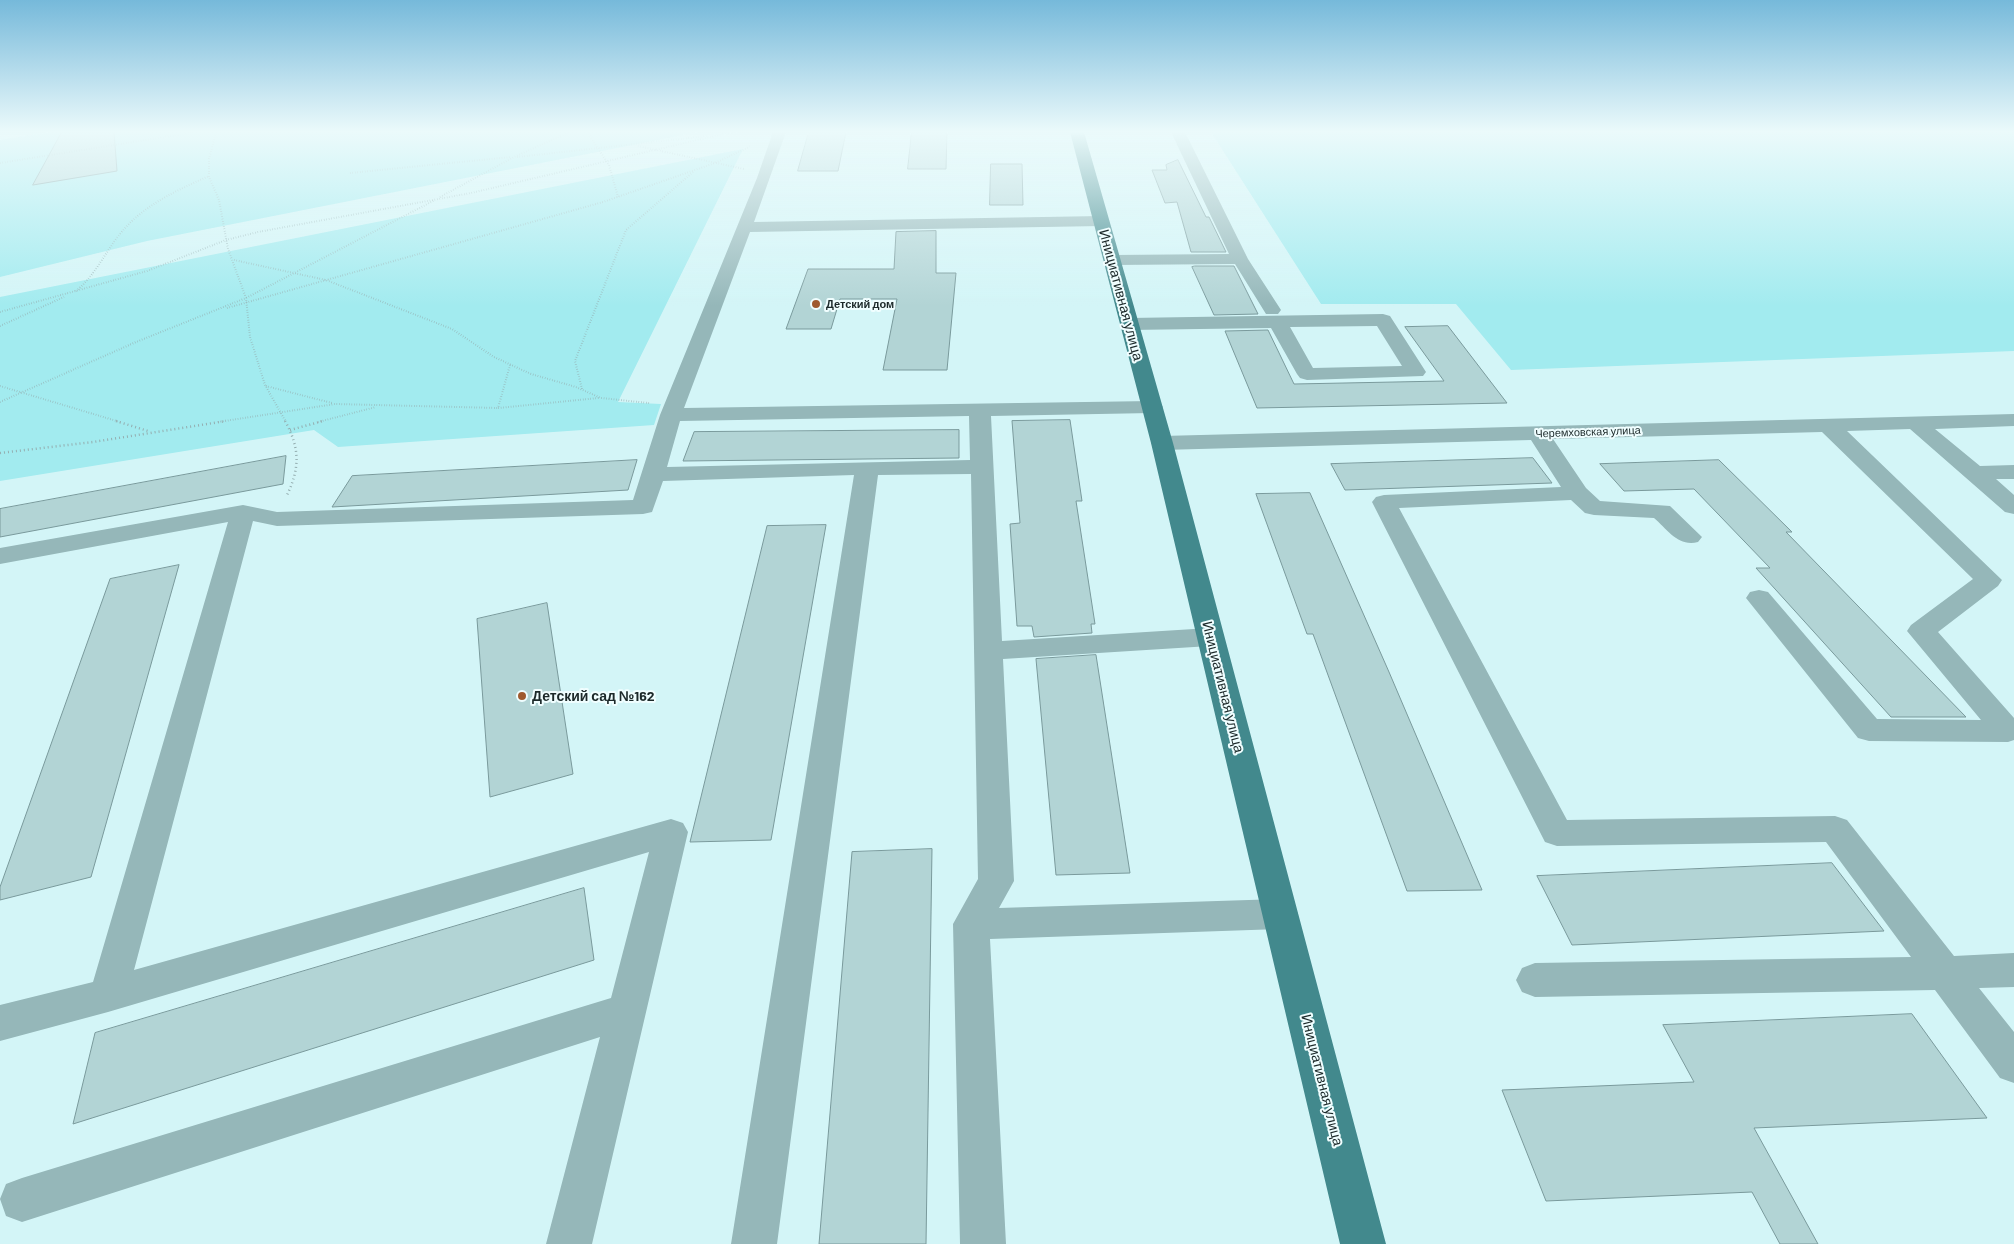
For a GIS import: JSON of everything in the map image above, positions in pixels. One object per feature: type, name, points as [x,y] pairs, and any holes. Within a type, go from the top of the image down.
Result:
[{"type":"main road","name":"Инициативная улица","points":[[1093,190],[1162,443],[1363,1244]]},
{"type":"street","points":[[0,556],[244,512],[277,519],[643,507],[672,412],[759,190]]},
{"type":"street","points":[[1129,324],[1274,316],[1383,320],[1416,372],[1307,374],[1274,316],[1240,259],[1206,190]]},
{"type":"street","points":[[744,227],[1101,221]]},
{"type":"street","points":[[1112,260],[1240,259]]},
{"type":"street","points":[[672,412],[980,410],[1152,406]]},
{"type":"street","points":[[980,410],[996,881],[971,924],[983,1244]]},
{"type":"street","name":"Черемховская улица","points":[[1162,443],[2014,420]]},
{"type":"street","points":[[1914,422],[2014,507]]},
{"type":"street","points":[[1758,598],[1869,730],[2008,731],[1921,630],[1989,580],[1828,425]]},
{"type":"street","points":[[1538,433],[1577,493],[1594,508],[1661,511],[1689,537]]},
{"type":"street","points":[[654,474],[982,467]]},
{"type":"street","points":[[754,1244],[867,468]]},
{"type":"street","points":[[1974,473],[2014,472]]},
{"type":"street","points":[[1577,493],[1384,502],[1557,833],[1835,829],[2014,1064]]},
{"type":"street","points":[[108,995],[244,512]]},
{"type":"street","points":[[988,651],[1210,637]]},
{"type":"street","points":[[0,1023],[108,995],[671,832],[569,1244]]},
{"type":"street","points":[[971,924],[1280,914]]},
{"type":"street","points":[[1534,980],[1945,973],[2014,970]]},
{"type":"street","points":[[22,1200],[627,1011]]},
{"type":"path","points":[[0,326],[73,293],[89,282],[126,227],[152,204],[180,190]]},
{"type":"path","points":[[215,190],[219,199],[230,256],[234,260],[246,298],[250,337],[266,386],[290,430],[296,446],[296,476],[277,519]]},
{"type":"path","points":[[0,402],[136,342],[246,298],[453,190]]},
{"type":"path","points":[[0,312],[147,272],[226,240],[258,232],[474,190]]},
{"type":"path","points":[[614,190],[618,197]]},
{"type":"path","points":[[217,311],[638,190]]},
{"type":"path","points":[[583,390],[575,361],[626,230],[638,217],[674,190]]},
{"type":"path","points":[[234,260],[326,280],[452,329],[494,357],[510,365],[601,398]]},
{"type":"path","points":[[498,408],[510,365]]},
{"type":"path","points":[[0,386],[150,432]]},
{"type":"path","points":[[266,386],[335,404],[498,408],[601,398],[638,400],[672,412]]},
{"type":"path","points":[[0,452],[93,442],[335,404]]},
{"type":"path","points":[[290,430],[379,406]]},
{"type":"shaded area","points":[[0,190],[405,190],[147,241],[0,277]]},
{"type":"shaded area","points":[[537,190],[723,190],[618,402],[661,404],[654,425],[338,447],[314,430],[0,481],[0,297]]},
{"type":"shaded area","points":[[1248,190],[2014,190],[2014,351],[1511,370],[1456,304],[1321,304]]},
{"type":"building","points":[[990,190],[1023,190],[1023,205],[990,205]]},
{"type":"building","points":[[1160,190],[1193,190],[1206,217],[1209,217],[1226,252],[1191,252],[1177,202],[1165,203]]},
{"type":"building","points":[[936,231],[936,273],[956,273],[947,370],[883,370],[897,299],[840,299],[831,329],[786,329],[808,269],[894,269],[896,232]]},
{"type":"building","points":[[1234,266],[1258,314],[1214,315],[1192,267]]},
{"type":"building","points":[[1448,326],[1507,403],[1257,408],[1225,331],[1268,330],[1294,384],[1444,381],[1405,327]]},
{"type":"building","points":[[1070,420],[1082,501],[1076,501],[1095,624],[1091,624],[1092,633],[1034,637],[1032,626],[1017,626],[1010,524],[1020,523],[1012,421]]},
{"type":"building","points":[[959,430],[959,458],[683,461],[694,432]]},
{"type":"building","points":[[286,456],[283,484],[0,537],[0,509]]},
{"type":"building","points":[[1533,458],[1552,483],[1345,490],[1331,464]]},
{"type":"building","points":[[637,460],[628,490],[332,507],[352,476]]},
{"type":"building","points":[[1719,460],[1792,532],[1786,532],[1966,717],[1891,717],[1756,568],[1770,568],[1694,489],[1624,491],[1600,464]]},
{"type":"building","points":[[1310,493],[1482,890],[1407,891],[1313,634],[1307,634],[1256,494]]},
{"type":"building","points":[[826,525],[771,840],[690,842],[767,526]]},
{"type":"building","points":[[179,565],[91,877],[0,900],[0,887],[110,579]]},
{"type":"building","name":"Детский сад №162","points":[[547,603],[573,774],[490,797],[477,619]]},
{"type":"building","points":[[1096,655],[1130,873],[1056,875],[1036,659]]},
{"type":"building","points":[[932,849],[926,1244],[819,1244],[852,852]]},
{"type":"building","points":[[1832,863],[1884,931],[1572,945],[1537,876]]},
{"type":"building","points":[[584,888],[594,960],[73,1124],[95,1033]]},
{"type":"building","points":[[1912,1014],[1987,1118],[1754,1128],[1818,1244],[1780,1244],[1752,1192],[1546,1201],[1502,1090],[1694,1082],[1663,1025]]},
{"type":"place","name":"Детский дом","points":[[816,304]]},
{"type":"place","name":"Детский сад №162","points":[[522,696]]}]
